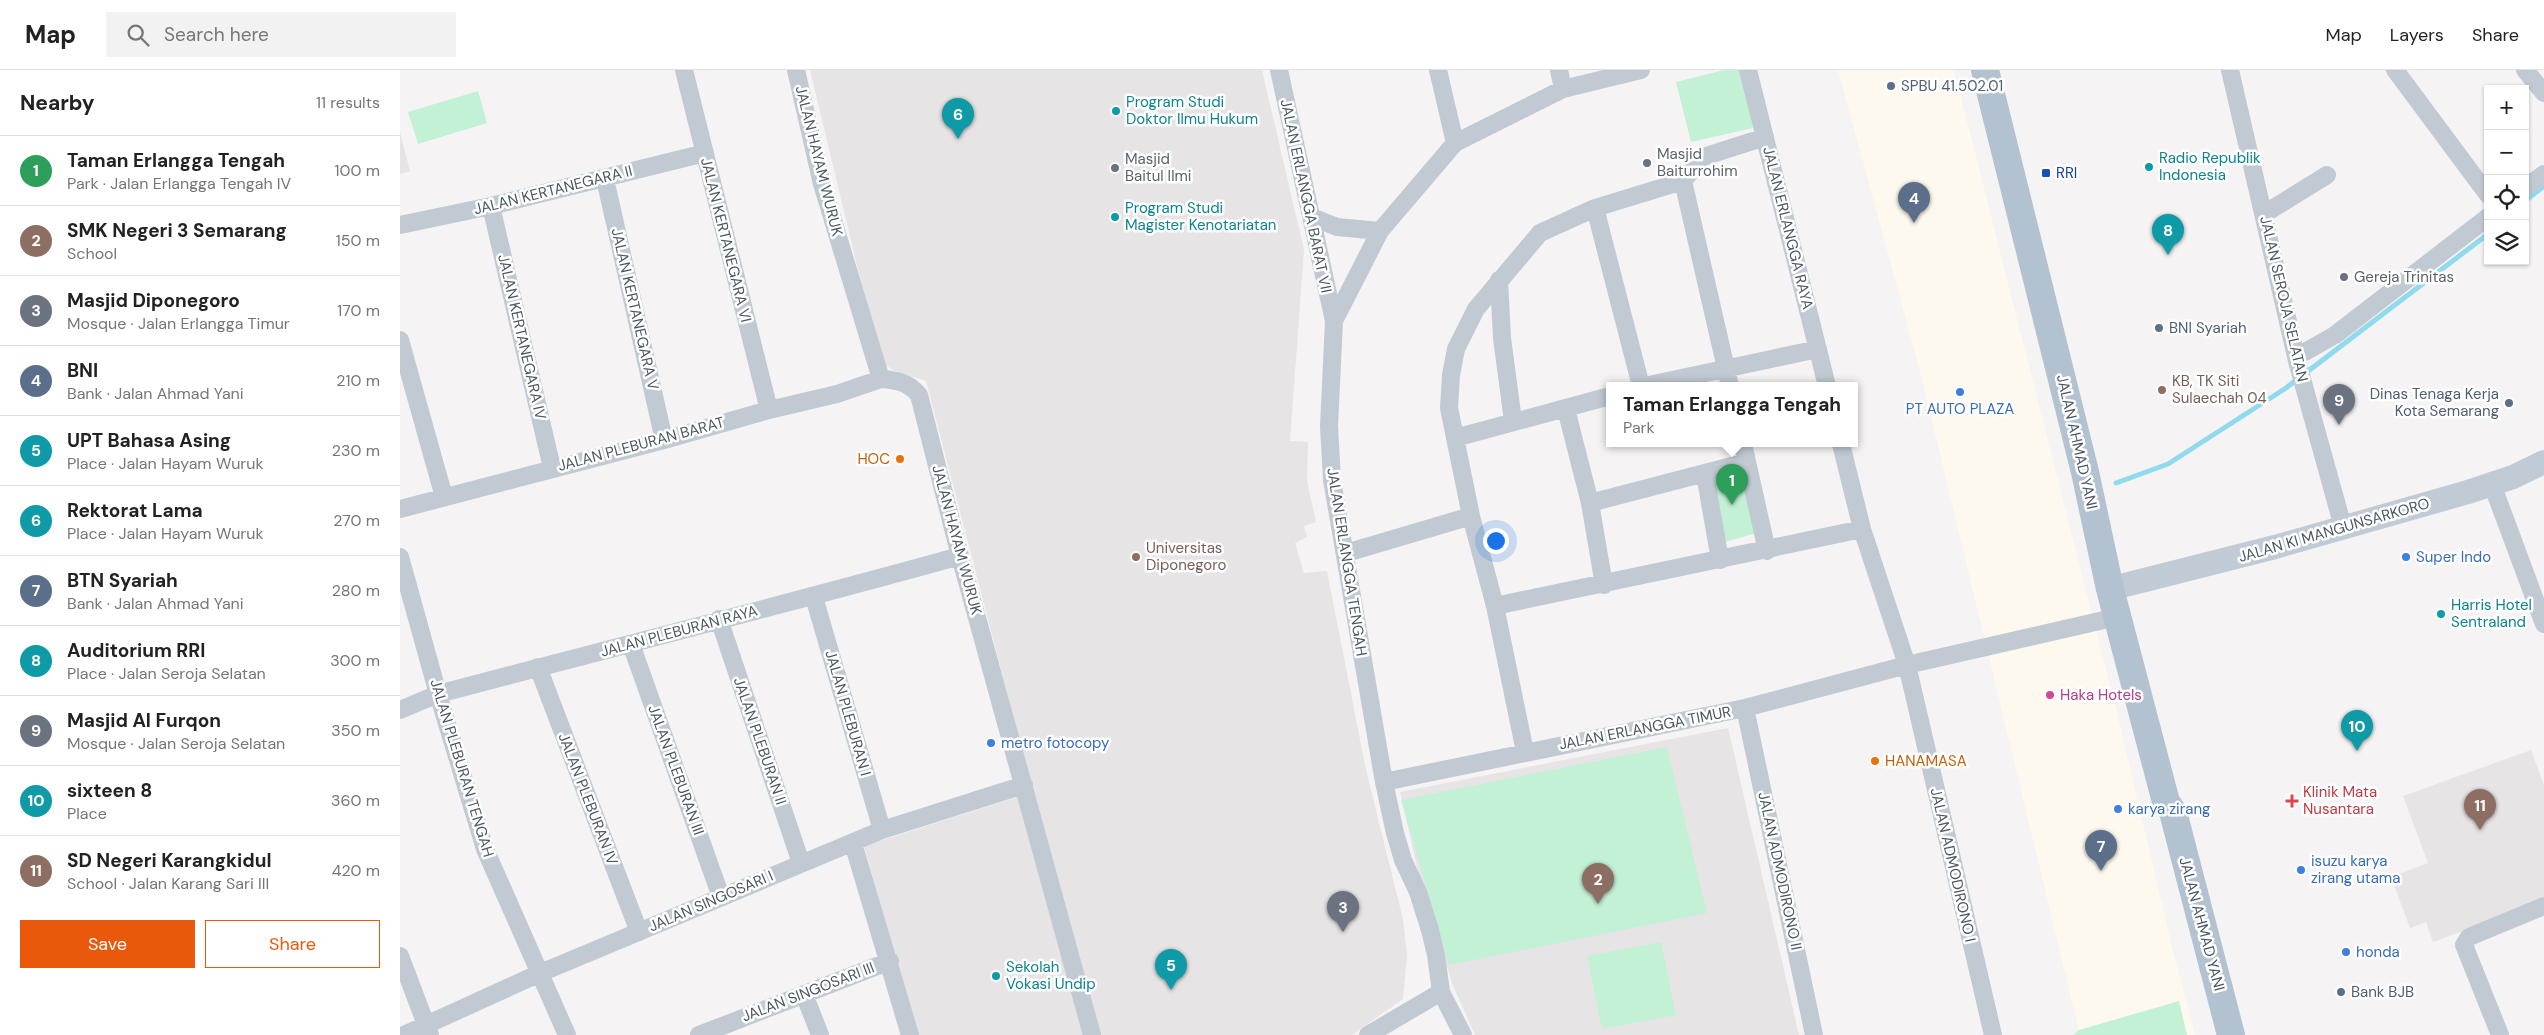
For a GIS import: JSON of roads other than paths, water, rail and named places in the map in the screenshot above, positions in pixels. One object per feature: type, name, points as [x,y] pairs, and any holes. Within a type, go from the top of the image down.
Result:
[{"type":"main road","name":"JALAN AHMAD YANI","points":[[1985,70],[2122,615],[2166,802],[2173,812],[2231,1035]]},
{"type":"main road","name":"JALAN AHMAD YANI","points":[[2000,70],[2046,255],[2115,587]]},
{"type":"main road","name":"JALAN KI MANGUNSARKORO","points":[[2115,587],[2275,547],[2492,484],[2513,477],[2544,462]]},
{"type":"street","name":"JALAN KERTANEGARA VI","points":[[684,70],[769,410]]},
{"type":"street","name":"JALAN HAYAM WURUK","points":[[796,70],[822,184],[881,379],[897,380],[912,387],[919,395],[960,556],[1092,1035]]},
{"type":"street","name":"JALAN ERLANGGA BARAT VII","points":[[1279,70],[1334,321]]},
{"type":"street","points":[[1438,70],[1455,142]]},
{"type":"street","points":[[1559,70],[1563,89]]},
{"type":"street","name":"JALAN ERLANGGA TENGAH","points":[[1384,782],[1332,480],[1329,426],[1334,321],[1380,231],[1455,142],[1563,89],[1641,70]]},
{"type":"street","name":"JALAN ERLANGGA RAYA","points":[[1748,70],[1826,382]]},
{"type":"street","name":"JALAN SEROJA SELATAN","points":[[2230,70],[2297,360],[2343,527]]},
{"type":"street","points":[[2394,70],[2484,190]]},
{"type":"street","points":[[2526,70],[2544,92]]},
{"type":"street","points":[[1525,752],[1495,606],[1471,516],[1449,408],[1451,374],[1456,349],[1476,309],[1540,233],[1595,208],[1683,181],[1703,157],[1765,137]]},
{"type":"street","name":"JALAN KERTANEGARA II","points":[[400,225],[492,206],[705,153]]},
{"type":"street","points":[[2529,185],[2544,174]]},
{"type":"street","points":[[2264,214],[2327,176]]},
{"type":"street","name":"JALAN KERTANEGARA V","points":[[605,179],[664,440]]},
{"type":"street","points":[[1683,181],[1729,382]]},
{"type":"street","name":"JALAN KERTANEGARA IV","points":[[492,206],[552,468]]},
{"type":"street","points":[[1595,208],[1640,382]]},
{"type":"street","points":[[1312,217],[1337,227],[1380,231]]},
{"type":"street","points":[[2297,360],[2335,335],[2484,220]]},
{"type":"street","points":[[1499,280],[1502,338],[1513,421]]},
{"type":"street","points":[[400,340],[444,497]]},
{"type":"street","points":[[1663,382],[1818,349]]},
{"type":"street","name":"JALAN PLEBURAN BARAT","points":[[400,509],[664,440],[769,410],[837,394],[881,379]]},
{"type":"street","points":[[1455,438],[1606,397]]},
{"type":"street","points":[[1566,409],[1590,503],[1604,585]]},
{"type":"street","points":[[1744,447],[1767,551]]},
{"type":"street","points":[[1842,447],[1862,529],[1907,665]]},
{"type":"street","points":[[1590,503],[1747,462]]},
{"type":"street","points":[[1705,474],[1720,560]]},
{"type":"street","points":[[2492,484],[2544,624]]},
{"type":"street","points":[[1346,553],[1471,516]]},
{"type":"street","points":[[1495,606],[1767,551],[1862,529]]},
{"type":"street","name":"JALAN PLEBURAN RAYA","points":[[400,710],[438,694],[960,556]]},
{"type":"street","name":"JALAN PLEBURAN TENGAH","points":[[400,557],[438,694],[486,850],[538,974],[567,1035]]},
{"type":"street","name":"JALAN PLEBURAN I","points":[[814,596],[882,830]]},
{"type":"street","name":"JALAN ERLANGGA TIMUR","points":[[1384,782],[1745,708],[1907,665],[2122,615]]},
{"type":"street","name":"JALAN PLEBURAN II","points":[[719,619],[801,863]]},
{"type":"street","name":"JALAN PLEBURAN III","points":[[631,644],[721,897]]},
{"type":"street","name":"JALAN ADMODIRONO I","points":[[1907,665],[1993,1035]]},
{"type":"street","name":"JALAN PLEBURAN IV","points":[[538,667],[639,932]]},
{"type":"street","name":"JALAN ADMODIRONO II","points":[[1745,708],[1814,1035]]},
{"type":"street","points":[[1384,782],[1403,860],[1418,892],[1430,930],[1441,992],[1463,1035]]},
{"type":"street","name":"JALAN SINGOSARI I","points":[[404,1035],[428,1030],[538,974],[882,830],[1024,785]]},
{"type":"street","points":[[853,843],[890,961],[910,1035]]},
{"type":"street","points":[[2500,1035],[2464,945],[2469,937],[2544,906]]},
{"type":"street","points":[[400,956],[428,1030]]},
{"type":"street","name":"JALAN SINGOSARI III","points":[[699,1035],[890,961]]},
{"type":"street","points":[[1368,1035],[1441,992]]},
{"type":"street","points":[[804,994],[820,1035]]},
{"type":"waterway","points":[[2529,198],[2544,186]]},
{"type":"waterway","points":[[2116,483],[2168,464],[2286,388],[2484,237]]},
{"type":"place","name":"SPBU 41.502.01","points":[[1891,86]]},
{"type":"place","name":"Program Studi Doktor Ilmu Hukum","points":[[1116,111]]},
{"type":"place","name":"Rektorat Lama","points":[[958,139]]},
{"type":"place","name":"Masjid Baiturrohim","points":[[1647,163]]},
{"type":"place","name":"Radio Republik Indonesia","points":[[2149,167]]},
{"type":"place","name":"Masjid Baitul Ilmi","points":[[1115,168]]},
{"type":"place","name":"RRI","points":[[2046,173]]},
{"type":"place","name":"Program Studi Magister Kenotariatan","points":[[1115,217]]},
{"type":"place","name":"BNI","points":[[1914,223]]},
{"type":"place","name":"Auditorium RRI","points":[[2168,255]]},
{"type":"place","name":"Gereja Trinitas","points":[[2344,277]]},
{"type":"place","name":"BNI Syariah","points":[[2159,328]]},
{"type":"place","name":"KB, TK Siti Sulaechah 04","points":[[2162,390]]},
{"type":"place","name":"PT AUTO PLAZA","points":[[1960,392]]},
{"type":"place","name":"Dinas Tenaga Kerja Kota Semarang","points":[[2509,403]]},
{"type":"place","name":"Masjid Al Furqon","points":[[2339,425]]},
{"type":"place","name":"HOC","points":[[900,459]]},
{"type":"place","name":"Taman Erlangga Tengah","points":[[1732,505]]},
{"type":"place","name":"Universitas Diponegoro","points":[[1136,557]]},
{"type":"place","name":"Super Indo","points":[[2406,557]]},
{"type":"place","name":"Harris Hotel Sentraland","points":[[2441,614]]},
{"type":"place","name":"Haka Hotels","points":[[2050,695]]},
{"type":"place","name":"metro fotocopy","points":[[991,743]]},
{"type":"place","name":"sixteen 8","points":[[2357,751]]},
{"type":"place","name":"HANAMASA","points":[[1875,761]]},
{"type":"place","name":"Klinik Mata Nusantara","points":[[2292,801]]},
{"type":"place","name":"karya zirang","points":[[2118,809]]},
{"type":"place","name":"SD Negeri Karangkidul","points":[[2480,830]]},
{"type":"place","name":"isuzu karya zirang utama","points":[[2301,870]]},
{"type":"place","name":"BTN Syariah","points":[[2101,871]]},
{"type":"place","name":"SMK Negeri 3 Semarang","points":[[1598,904]]},
{"type":"place","name":"Masjid Diponegoro","points":[[1343,932]]},
{"type":"place","name":"honda","points":[[2346,952]]},
{"type":"place","name":"Sekolah Vokasi Undip","points":[[996,976]]},
{"type":"place","name":"UPT Bahasa Asing","points":[[1171,990]]},
{"type":"place","name":"Bank BJB","points":[[2341,992]]}]
